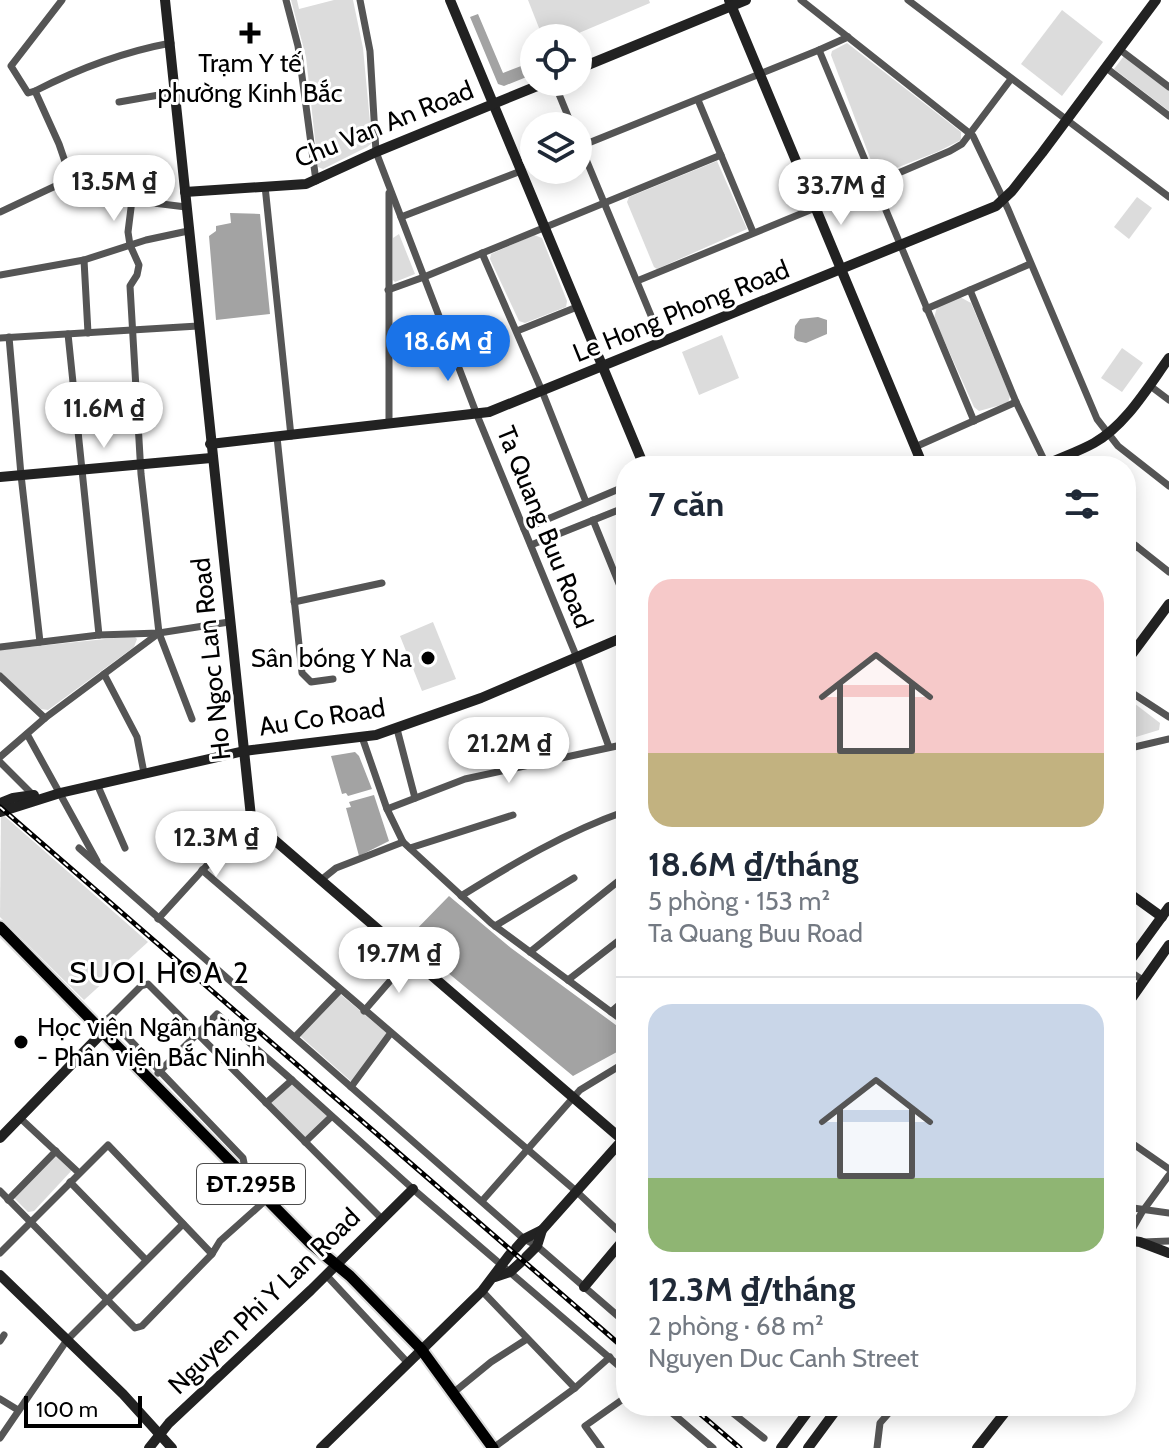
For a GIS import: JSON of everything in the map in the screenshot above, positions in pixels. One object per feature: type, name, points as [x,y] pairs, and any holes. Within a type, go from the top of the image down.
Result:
[{"type":"main road","name":"ĐT.295B","points":[[0,927],[105,1025],[266,1200],[421,1349],[493,1448]]},
{"type":"street","points":[[62,0],[11,66],[28,93],[73,71],[122,54],[171,43]]},
{"type":"street","name":"Ho Ngoc Lan Road","points":[[165,0],[251,817]]},
{"type":"street","points":[[286,0],[298,46],[316,181]]},
{"type":"street","name":"Ta Quang Buu Road","points":[[360,0],[370,51],[376,152],[477,415],[577,658],[609,747]]},
{"type":"street","points":[[450,0],[520,169]]},
{"type":"street","points":[[592,63],[730,3],[746,0]]},
{"type":"street","points":[[801,0],[971,134],[1003,199],[1090,405],[1107,434],[1133,456]]},
{"type":"street","points":[[908,0],[1169,197]]},
{"type":"street","name":"Le Hong Phong Road","points":[[210,444],[477,415],[996,206],[1066,121],[1156,0]]},
{"type":"street","points":[[730,3],[919,456]]},
{"type":"street","points":[[592,138],[698,100],[848,37]]},
{"type":"street","points":[[1119,49],[1169,87]]},
{"type":"street","points":[[819,50],[974,421]]},
{"type":"street","points":[[1105,67],[1169,116]]},
{"type":"street","points":[[875,183],[955,149],[971,134],[1011,79]]},
{"type":"street","points":[[35,91],[71,179]]},
{"type":"street","points":[[119,102],[176,92]]},
{"type":"street","name":"Chu Van An Road","points":[[185,192],[316,181],[376,152],[520,93]]},
{"type":"street","points":[[698,100],[753,232]]},
{"type":"street","points":[[388,290],[721,155]]},
{"type":"street","points":[[401,217],[520,171]]},
{"type":"street","points":[[0,212],[83,173],[90,188],[99,195],[186,207]]},
{"type":"street","points":[[592,174],[662,342]]},
{"type":"street","points":[[526,184],[640,456]]},
{"type":"street","points":[[265,186],[291,436]]},
{"type":"street","points":[[389,187],[389,425]]},
{"type":"street","points":[[132,200],[128,232],[139,265],[130,286],[136,386],[159,633],[192,719]]},
{"type":"street","points":[[637,281],[815,208]]},
{"type":"street","points":[[0,275],[84,260],[188,231]]},
{"type":"street","points":[[482,253],[586,502]]},
{"type":"street","points":[[84,260],[88,333]]},
{"type":"street","points":[[926,309],[1030,264]]},
{"type":"street","points":[[970,290],[1041,456]]},
{"type":"street","points":[[517,331],[577,307]]},
{"type":"street","points":[[0,338],[198,326]]},
{"type":"street","points":[[68,334],[99,635]]},
{"type":"street","points":[[9,337],[40,642]]},
{"type":"street","points":[[1065,456],[1107,434],[1169,358]]},
{"type":"street","points":[[1149,385],[1169,400]]},
{"type":"street","points":[[73,392],[136,386]]},
{"type":"street","points":[[915,447],[1016,402]]},
{"type":"street","points":[[277,437],[303,676],[311,682],[333,679]]},
{"type":"street","points":[[0,477],[211,458]]},
{"type":"street","points":[[1136,458],[1169,486]]},
{"type":"street","points":[[524,529],[616,490]]},
{"type":"street","points":[[531,545],[616,511]]},
{"type":"street","points":[[593,520],[616,576]]},
{"type":"street","points":[[1136,546],[1169,572]]},
{"type":"street","points":[[294,602],[382,583]]},
{"type":"street","points":[[1136,649],[1169,604]]},
{"type":"street","points":[[0,647],[99,635],[159,633],[229,622]]},
{"type":"street","points":[[34,796],[0,760],[45,718],[159,633]]},
{"type":"street","name":"Au Co Road","points":[[0,812],[60,793],[244,751],[362,737],[397,729],[481,698],[616,640]]},
{"type":"street","points":[[104,674],[137,737],[144,773]]},
{"type":"street","points":[[0,676],[45,718]]},
{"type":"street","points":[[1136,696],[1169,717]]},
{"type":"street","points":[[397,729],[415,798]]},
{"type":"street","points":[[27,734],[102,869]]},
{"type":"street","points":[[362,737],[387,809],[403,842],[495,926],[616,1016]]},
{"type":"street","points":[[1136,747],[1169,739]]},
{"type":"street","points":[[387,809],[465,779],[616,746]]},
{"type":"street","points":[[97,784],[125,848]]},
{"type":"street","name":"Au Co Road","points":[[0,803],[13,798],[60,793]]},
{"type":"street","points":[[410,848],[513,815]]},
{"type":"street","points":[[461,896],[533,851],[616,815]]},
{"type":"street","points":[[158,919],[251,817],[410,958],[616,1132]]},
{"type":"street","points":[[321,880],[336,868],[403,842]]},
{"type":"street","points":[[79,848],[524,1239],[537,1246],[616,1314]]},
{"type":"street","points":[[202,870],[616,1228]]},
{"type":"street","points":[[495,926],[574,878]]},
{"type":"street","points":[[530,952],[616,883]]},
{"type":"street","points":[[1136,898],[1162,917]]},
{"type":"street","points":[[1136,954],[1169,907]]},
{"type":"street","points":[[568,980],[616,943]]},
{"type":"street","points":[[1136,992],[1169,945]]},
{"type":"street","points":[[364,1011],[410,958]]},
{"type":"street","points":[[1136,975],[1144,981]]},
{"type":"street","points":[[0,1138],[147,983],[382,1219]]},
{"type":"street","points":[[295,1037],[340,990]]},
{"type":"street","points":[[611,1012],[616,1008]]},
{"type":"street","points":[[155,1076],[217,1014],[413,1189],[616,1363]]},
{"type":"street","points":[[351,1087],[390,1034]]},
{"type":"street","points":[[482,1201],[580,1090],[616,1068]]},
{"type":"street","points":[[266,1103],[292,1080]]},
{"type":"street","points":[[19,1117],[79,1173]]},
{"type":"street","points":[[305,1142],[331,1117]]},
{"type":"street","points":[[0,1253],[108,1145],[212,1254]]},
{"type":"street","points":[[1136,1147],[1169,1172],[1136,1222]]},
{"type":"street","points":[[321,1448],[482,1291],[495,1277],[500,1264],[524,1239],[542,1230],[616,1149]]},
{"type":"street","points":[[8,1200],[56,1151]]},
{"type":"street","points":[[70,1182],[146,1260]]},
{"type":"street","name":"Nguyen Phi Y Lan Road","points":[[149,1448],[413,1189]]},
{"type":"street","points":[[0,1191],[106,1300],[138,1328],[212,1254],[220,1241],[266,1200]]},
{"type":"street","points":[[1136,1210],[1169,1213]]},
{"type":"street","points":[[0,1438],[67,1340],[183,1224]]},
{"type":"street","points":[[495,1277],[510,1272],[537,1246],[542,1230]]},
{"type":"street","points":[[1136,1241],[1169,1241]]},
{"type":"street","points":[[1140,1242],[1169,1253]]},
{"type":"street","points":[[584,1287],[616,1249]]},
{"type":"street","points":[[0,1275],[123,1394],[172,1448]]},
{"type":"street","points":[[326,1275],[407,1362]]},
{"type":"street","points":[[482,1291],[575,1388]]},
{"type":"street","points":[[453,1393],[491,1362],[527,1339]]},
{"type":"street","points":[[493,1448],[575,1388],[610,1357]]},
{"type":"street","points":[[0,1399],[18,1410]]},
{"type":"street","points":[[601,1448],[585,1426],[616,1404]]},
{"type":"street","points":[[676,1416],[713,1448]]},
{"type":"street","points":[[736,1416],[764,1438]]},
{"type":"street","points":[[781,1448],[805,1416]]},
{"type":"street","points":[[808,1448],[832,1416]]},
{"type":"street","points":[[877,1448],[880,1423],[886,1416]]},
{"type":"street","points":[[977,1448],[1002,1416]]},
{"type":"shaded area","points":[[291,0],[297,0],[299,9],[334,0],[353,0],[363,48],[372,143],[323,169],[318,167],[306,57]]},
{"type":"shaded area","points":[[528,0],[649,0],[650,3],[592,27],[592,24],[537,24]]},
{"type":"shaded area","points":[[1062,10],[1103,42],[1062,96],[1021,64]]},
{"type":"shaded area","points":[[478,14],[503,73],[520,66],[520,80],[504,86],[498,84],[470,17]]},
{"type":"shaded area","points":[[847,43],[961,132],[961,140],[881,174],[875,171],[831,55],[832,51]]},
{"type":"shaded area","points":[[1124,56],[1169,91],[1169,111],[1114,69]]},
{"type":"shaded area","points":[[717,161],[747,229],[657,269],[627,202],[629,197]]},
{"type":"shaded area","points":[[1137,197],[1152,208],[1129,239],[1114,227]]},
{"type":"shaded area","points":[[230,213],[260,214],[270,314],[216,320],[209,236],[216,231],[216,226],[231,223]]},
{"type":"shaded area","points":[[399,234],[415,274],[395,282],[393,238]]},
{"type":"shaded area","points":[[534,235],[542,238],[567,301],[566,307],[525,323],[519,321],[490,259],[491,254]]},
{"type":"shaded area","points":[[960,297],[971,303],[1010,396],[1008,403],[979,411],[974,407],[934,318],[937,307]]},
{"type":"shaded area","points":[[818,317],[827,320],[827,334],[806,343],[794,338],[795,326],[800,319]]},
{"type":"shaded area","points":[[722,335],[739,378],[699,395],[682,352]]},
{"type":"shaded area","points":[[1122,348],[1143,363],[1122,392],[1101,378]]},
{"type":"shaded area","name":"Sân bóng Y Na","points":[[433,622],[456,679],[422,691],[400,636]]},
{"type":"shaded area","points":[[134,636],[137,639],[134,647],[48,710],[41,709],[0,672],[0,650]]},
{"type":"shaded area","points":[[1136,705],[1160,723],[1159,730],[1136,737]]},
{"type":"shaded area","points":[[355,752],[372,789],[348,796],[342,794],[331,756]]},
{"type":"shaded area","points":[[374,795],[389,841],[359,856],[346,808],[351,807],[349,802]]},
{"type":"shaded area","points":[[1,813],[148,942],[84,1000],[0,917]]},
{"type":"shaded area","points":[[449,896],[511,948],[616,1025],[616,1052],[573,1076],[407,939]]},
{"type":"shaded area","points":[[340,994],[388,1034],[353,1083],[300,1036]]},
{"type":"shaded area","points":[[292,1083],[328,1117],[306,1141],[269,1103]]},
{"type":"shaded area","points":[[55,1154],[73,1169],[34,1211],[28,1212],[14,1198]]},
{"type":"railway","points":[[0,807],[616,1341]]},
{"type":"railway","points":[[703,1416],[740,1448]]},
{"type":"place","name":"Trạm Y tế phường Kinh Bắc","points":[[250,33]]},
{"type":"place","name":"Sân bóng Y Na","points":[[428,658]]},
{"type":"place","name":"Học viện Ngân hàng - Phân viện Bắc Ninh","points":[[21,1042]]},
{"type":"district","name":"SUOI HOA 2","points":[[160,973]]}]
